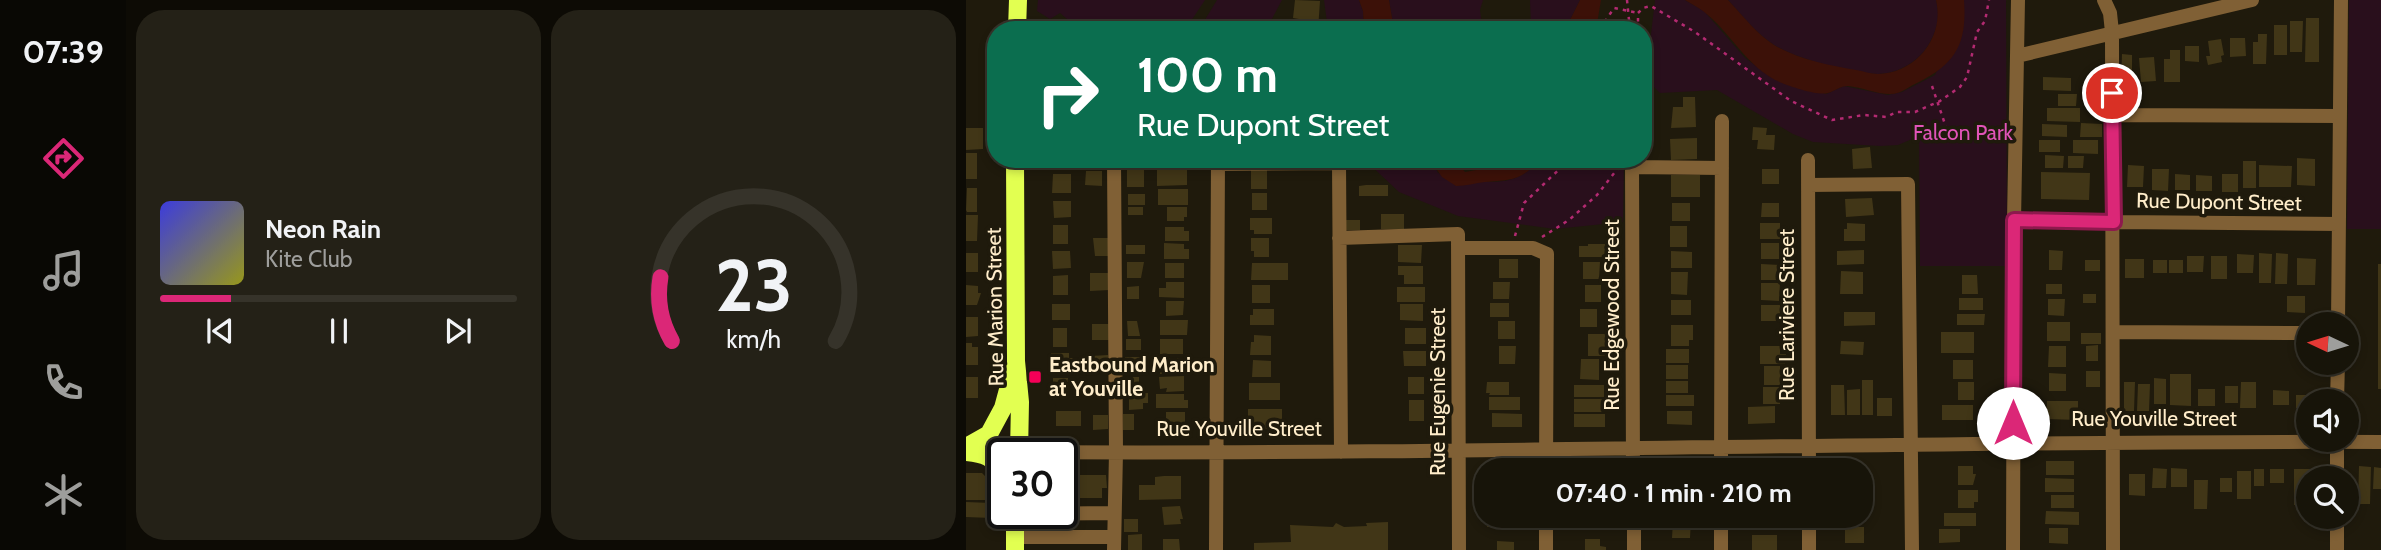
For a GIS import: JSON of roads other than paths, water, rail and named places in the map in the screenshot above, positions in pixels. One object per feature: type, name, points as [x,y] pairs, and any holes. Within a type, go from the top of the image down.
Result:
[{"type":"main road","points":[[1017,21],[1018,0]]},
{"type":"main road","name":"Rue Marion Street","points":[[1015,168],[1019,438]]},
{"type":"main road","points":[[966,449],[989,434],[1003,408],[1016,361]]},
{"type":"main road","points":[[966,449],[987,456]]},
{"type":"street","points":[[2013,550],[2018,0]]},
{"type":"street","points":[[2104,0],[2110,13],[2112,32],[2113,550]]},
{"type":"street","points":[[2017,56],[2252,0]]},
{"type":"street","points":[[2338,312],[2341,0]]},
{"type":"street","points":[[2113,115],[2339,116]]},
{"type":"street","points":[[1721,458],[1722,121]]},
{"type":"street","name":"Rue Lariviere Street","points":[[1808,160],[1809,458]]},
{"type":"street","points":[[1652,163],[1722,168]]},
{"type":"street","points":[[1015,544],[1114,544],[1114,168]]},
{"type":"street","points":[[1216,550],[1218,168]]},
{"type":"street","points":[[1339,168],[1340,452]]},
{"type":"street","name":"Rue Edgewood Street","points":[[1630,168],[1633,458]]},
{"type":"street","points":[[1808,185],[1908,184],[1912,550]]},
{"type":"street","name":"Rue Dupont Street","points":[[2014,220],[2339,224]]},
{"type":"street","points":[[1339,238],[1458,241],[1532,248],[1547,254],[1546,458]]},
{"type":"street","name":"Rue Eugenie Street","points":[[1458,241],[1459,550]]},
{"type":"street","points":[[2114,332],[2296,333]]},
{"type":"street","name":"Rue Youville Street","points":[[1078,452],[1459,451],[2114,441],[2296,441]]},
{"type":"street","name":"Rue Youville Street","points":[[2359,442],[2381,442]]},
{"type":"street","points":[[1078,513],[1114,513]]},
{"type":"street","points":[[1546,528],[1546,550]]},
{"type":"street","points":[[1634,528],[1634,550]]},
{"type":"street","points":[[1721,528],[1721,550]]},
{"type":"street","points":[[1809,528],[1809,550]]},
{"type":"street","points":[[2337,529],[2337,550]]},
{"type":"place","name":"Eastbound Marion at Youville","points":[[1035,377]]},
{"type":"park label","name":"Falcon Park","points":[[1963,133]]}]
